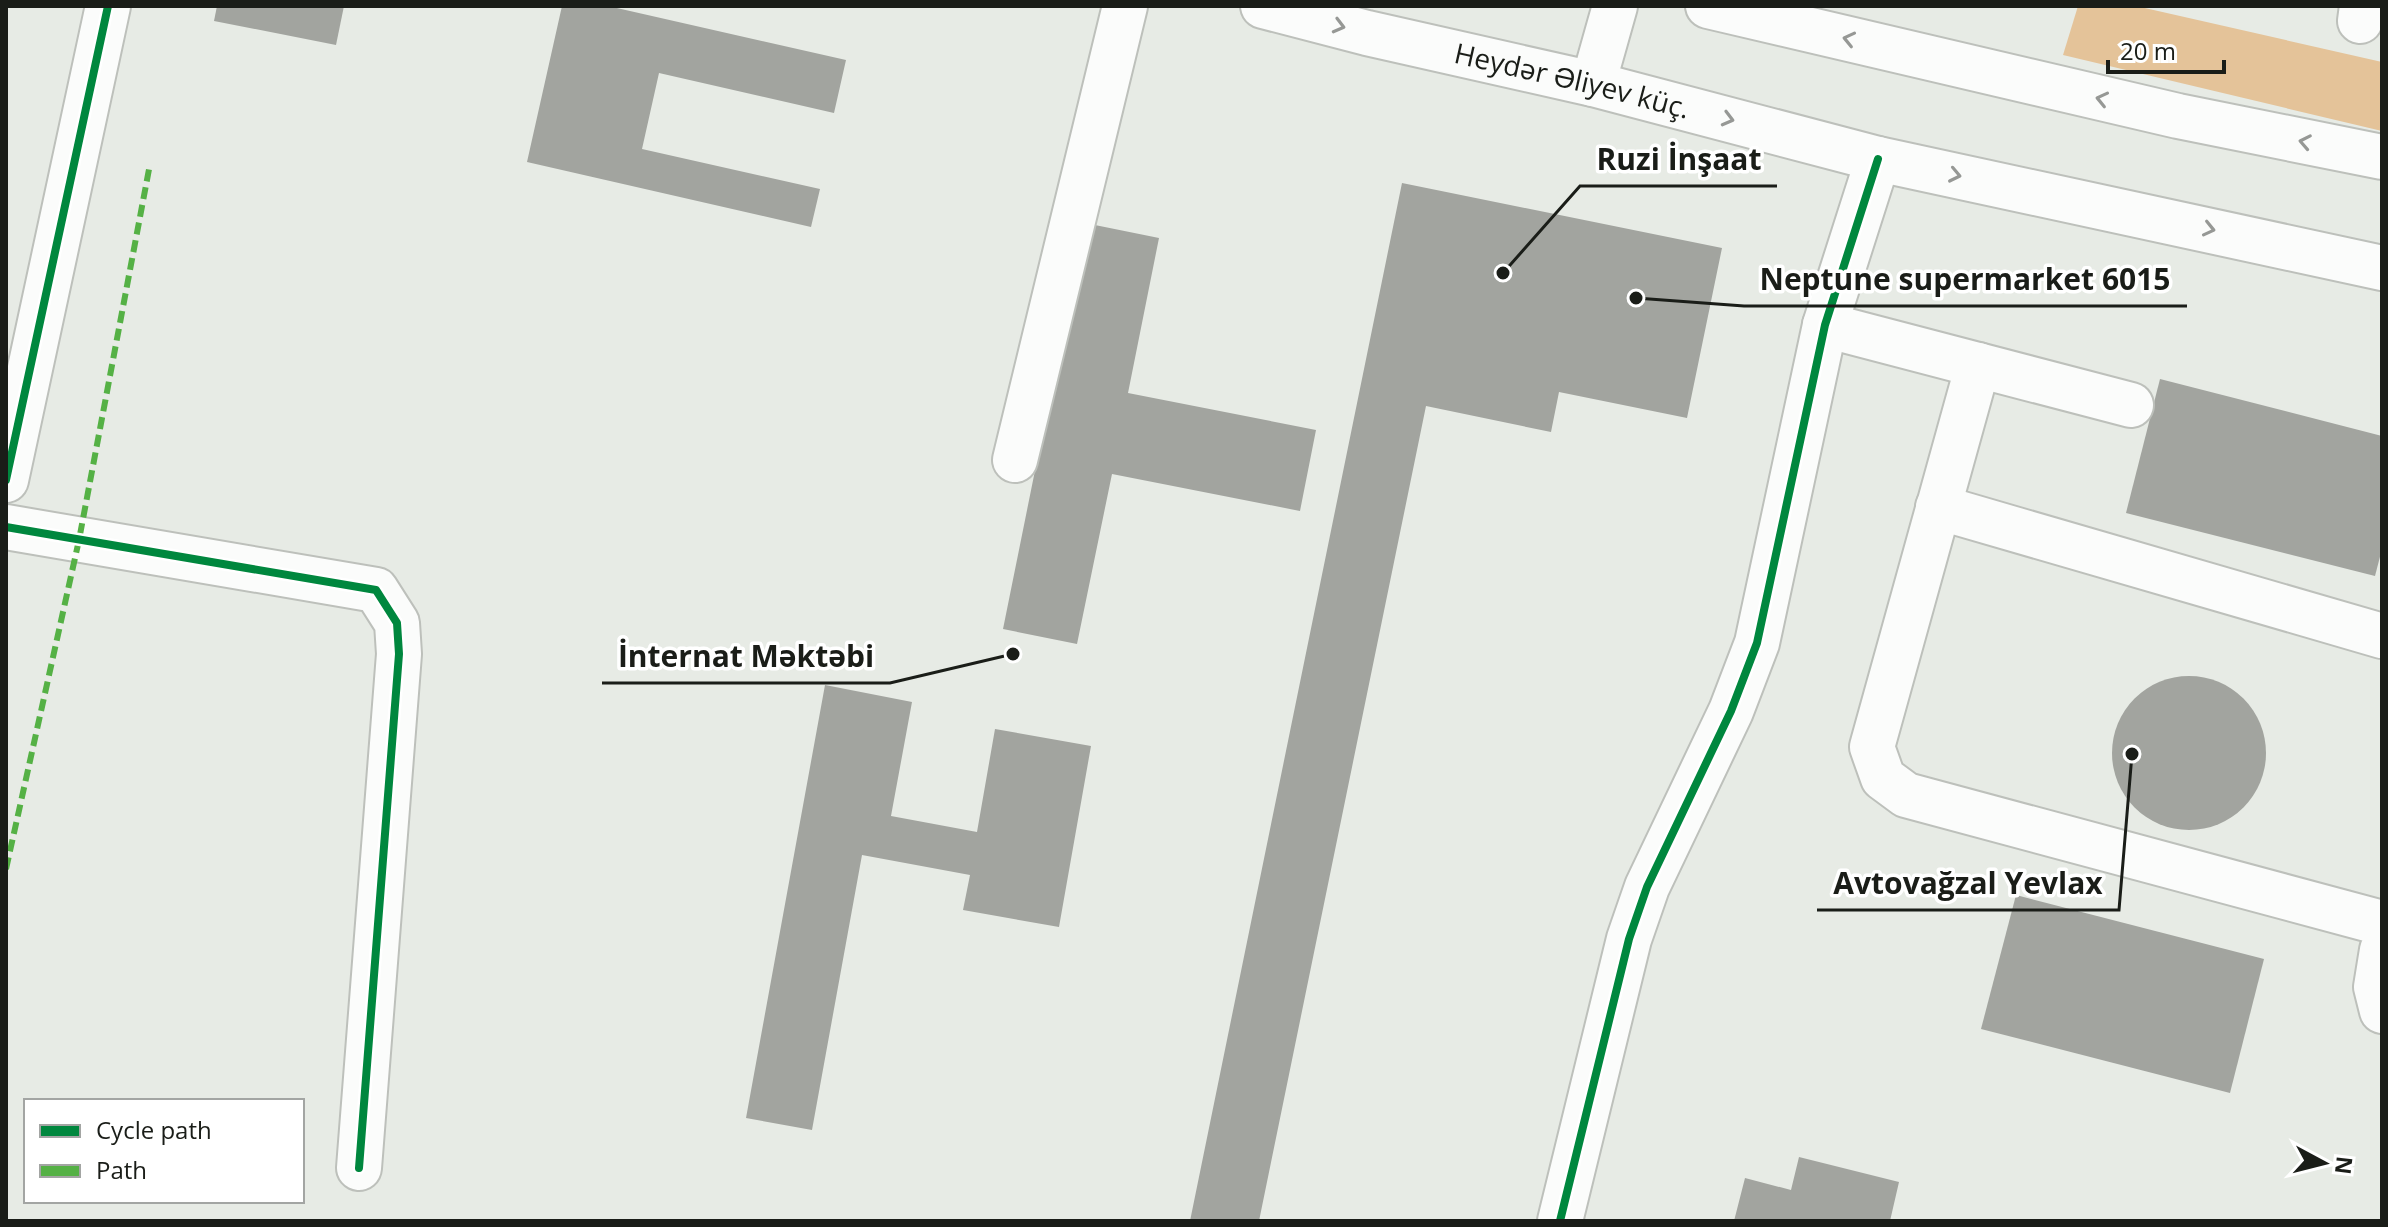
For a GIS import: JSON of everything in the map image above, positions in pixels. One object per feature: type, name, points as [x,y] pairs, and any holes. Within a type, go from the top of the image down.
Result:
[{"type":"street","points":[[6,480],[108,6]]},
{"type":"street","points":[[1015,460],[1125,6]]},
{"type":"street","name":"Heydər Əliyev küç.","points":[[1263,6],[1593,84],[1878,159],[2382,268]]},
{"type":"street","points":[[1593,84],[1615,6]]},
{"type":"street","points":[[1708,6],[2178,116],[2382,157]]},
{"type":"street","points":[[1560,1221],[1629,939],[1647,887],[1731,711],[1757,643],[1825,325],[1878,159]]},
{"type":"street","points":[[1825,325],[2131,405]]},
{"type":"street","points":[[1978,365],[1872,747],[1883,778],[1906,795],[2382,923]]},
{"type":"street","points":[[1938,507],[2382,636]]},
{"type":"street","points":[[6,527],[376,590],[397,623],[399,654],[359,1168]]},
{"type":"street","points":[[2382,950],[2376,987],[2382,1011]]},
{"type":"shaded area","points":[[2078,6],[2136,6],[2382,62],[2382,131],[2063,55]]},
{"type":"building","points":[[217,6],[344,6],[336,45],[214,21]]},
{"type":"building","points":[[562,6],[608,6],[846,60],[834,113],[659,73],[642,149],[820,189],[811,227],[527,162]]},
{"type":"building","points":[[1402,183],[1722,248],[1687,418],[1559,392],[1551,432],[1426,406],[1259,1221],[1190,1221]]},
{"type":"building","points":[[1085,223],[1159,238],[1128,393],[1316,430],[1300,511],[1112,474],[1077,644],[1003,629]]},
{"type":"building","points":[[2160,379],[2382,436],[2382,549],[2375,576],[2126,513]]},
{"type":"building","points":[[2189,676],[2218,682],[2243,699],[2260,724],[2266,753],[2260,782],[2243,807],[2218,824],[2189,830],[2160,824],[2135,807],[2118,782],[2112,753],[2118,724],[2135,699],[2160,682]]},
{"type":"building","points":[[825,685],[912,702],[891,816],[977,832],[995,729],[1091,746],[1059,927],[963,910],[970,875],[862,855],[812,1130],[746,1118]]},
{"type":"building","points":[[2016,895],[2264,959],[2230,1093],[1981,1029]]},
{"type":"building","points":[[1799,1157],[1899,1182],[1890,1221],[1734,1221],[1745,1178],[1791,1190]]},
{"type":"marked path","points":[[6,869],[79,540],[150,164]]},
{"type":"cycle path","points":[[6,480],[108,6]]},
{"type":"cycle path","points":[[1560,1221],[1629,939],[1647,887],[1731,711],[1757,643],[1825,325],[1878,159]]},
{"type":"cycle path","points":[[6,527],[376,590],[397,623],[399,654],[359,1168]]},
{"type":"place","name":"Ruzi İnşaat","points":[[1503,273]]},
{"type":"place","name":"Neptune supermarket 6015","points":[[1636,298]]},
{"type":"place","name":"İnternat Məktəbi","points":[[1013,654]]},
{"type":"place","name":"Avtovağzal Yevlax","points":[[2132,754]]}]
